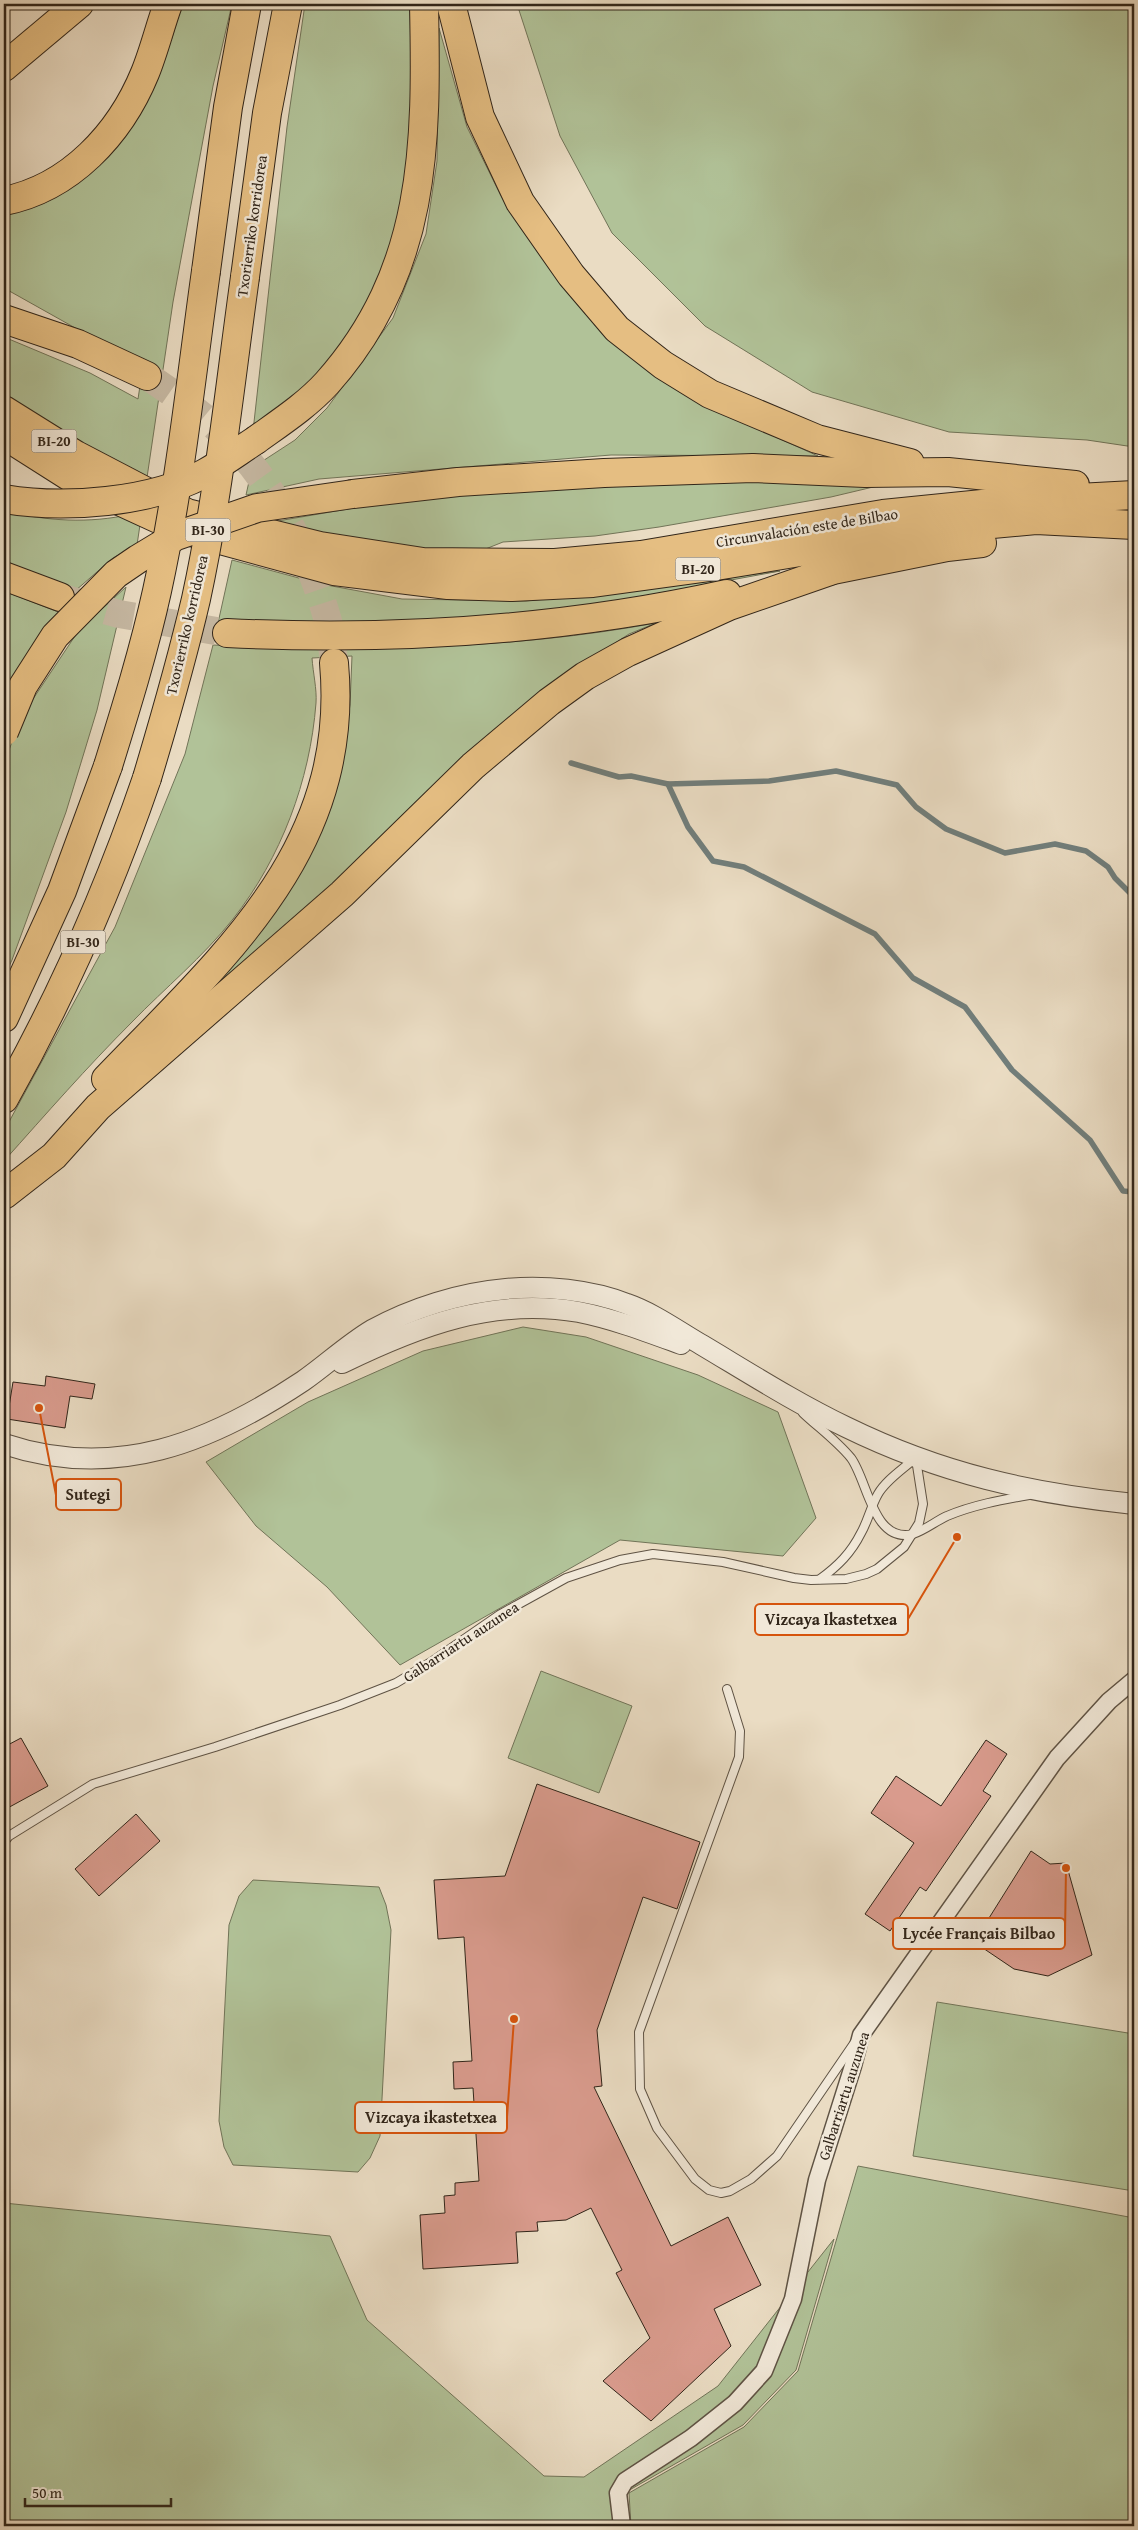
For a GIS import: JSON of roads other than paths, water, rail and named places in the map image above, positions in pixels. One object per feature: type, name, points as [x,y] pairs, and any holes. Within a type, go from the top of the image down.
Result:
[{"type":"highway","points":[[4,67],[79,4]]},
{"type":"highway","points":[[4,201],[22,197],[60,179],[100,147],[126,109],[145,73],[168,4]]},
{"type":"highway","name":"BI-30","points":[[4,1018],[52,914],[108,766],[137,674],[157,589],[179,470],[228,107],[247,4]]},
{"type":"highway","name":"Txorierriko korridorea","points":[[4,1099],[64,985],[97,911],[147,778],[175,684],[196,598],[218,476],[267,113],[288,4]]},
{"type":"highway","points":[[4,499],[60,503],[93,501],[166,490],[204,474],[256,440],[286,418],[327,383],[362,338],[384,299],[404,248],[415,207],[425,107],[424,4]]},
{"type":"highway","points":[[451,4],[480,117],[520,202],[571,275],[617,329],[663,366],[710,394],[817,439],[948,472]]},
{"type":"highway","points":[[4,319],[78,344],[147,376]]},
{"type":"highway","name":"Circunvalación este de Bilbao","points":[[4,410],[76,455],[187,513],[320,546],[423,562],[556,563],[641,555],[883,514],[1002,502],[1134,494]]},
{"type":"highway","name":"Circunvalación este de Bilbao","points":[[4,436],[78,482],[180,529],[334,571],[448,584],[512,587],[594,583],[710,567],[938,529],[1036,520],[1134,525]]},
{"type":"highway","points":[[4,732],[23,686],[55,636],[81,607],[116,574],[176,536],[257,508],[353,494],[458,482],[604,473],[752,468],[948,472],[1065,483],[1134,494]]},
{"type":"highway","points":[[227,633],[304,636],[398,636],[513,628],[591,619],[682,604],[947,547],[1134,525]]},
{"type":"highway","points":[[4,1194],[54,1156],[98,1107],[342,894],[473,766],[549,702],[585,676],[637,648],[729,606],[830,571]]},
{"type":"highway","points":[[4,576],[60,597]]},
{"type":"highway","points":[[4,1194],[54,1134],[239,938],[284,874],[305,839],[331,756],[337,695],[334,663]]},
{"type":"street","points":[[4,1444],[42,1455],[84,1460],[133,1457],[161,1451],[212,1434],[248,1415],[306,1379],[404,1334],[436,1322],[493,1310],[529,1308],[578,1312],[621,1322],[732,1363],[846,1427],[916,1457],[1004,1485],[1044,1493],[1134,1504]]},
{"type":"street","name":"Galbarriartu auzunea","points":[[622,2526],[618,2494],[625,2481],[691,2438],[735,2402],[764,2371],[793,2299],[817,2180],[853,2066],[860,2034],[1057,1758],[1110,1701],[1134,1680]]},
{"type":"lane","points":[[778,1390],[849,1456],[858,1468],[873,1506],[885,1528],[902,1535],[914,1534],[945,1517],[976,1506],[1044,1493]]},
{"type":"lane","points":[[820,1579],[850,1552],[862,1533],[873,1506],[887,1481],[916,1457]]},
{"type":"lane","points":[[914,1534],[919,1523],[923,1504],[916,1457]]},
{"type":"lane","name":"Galbarriartu auzunea","points":[[4,1842],[9,1836],[93,1784],[216,1747],[396,1684],[515,1606],[566,1578],[620,1560],[653,1554],[723,1562],[794,1578],[846,1579],[877,1569],[904,1547],[914,1534]]},
{"type":"lane","points":[[728,1689],[740,1731],[739,1757],[639,2032],[640,2088],[657,2128],[677,2158],[695,2179],[709,2190],[720,2193],[730,2191],[751,2179],[777,2156],[860,2034]]},
{"type":"waterway","points":[[571,763],[619,777],[631,776],[668,784],[769,781],[836,771],[897,785],[916,807],[946,829],[1005,853],[1055,844],[1086,851],[1108,867],[1115,878],[1134,897]]},
{"type":"waterway","points":[[668,784],[688,827],[713,861],[744,867],[875,934],[913,978],[965,1007],[1012,1070],[1090,1140],[1123,1191],[1134,1192]]},
{"type":"tunnel","points":[[147,376],[191,407],[222,433],[247,460],[276,501],[300,545],[319,591],[328,619],[334,659]]},
{"type":"tunnel","points":[[66,599],[119,614],[227,633]]},
{"type":"place","name":"Sutegi","points":[[39,1408]]},
{"type":"place","name":"Vizcaya Ikastetxea","points":[[957,1537]]},
{"type":"place","name":"Lycée Français Bilbao","points":[[1066,1868]]},
{"type":"place","name":"Vizcaya ikastetxea","points":[[514,2019]]}]
